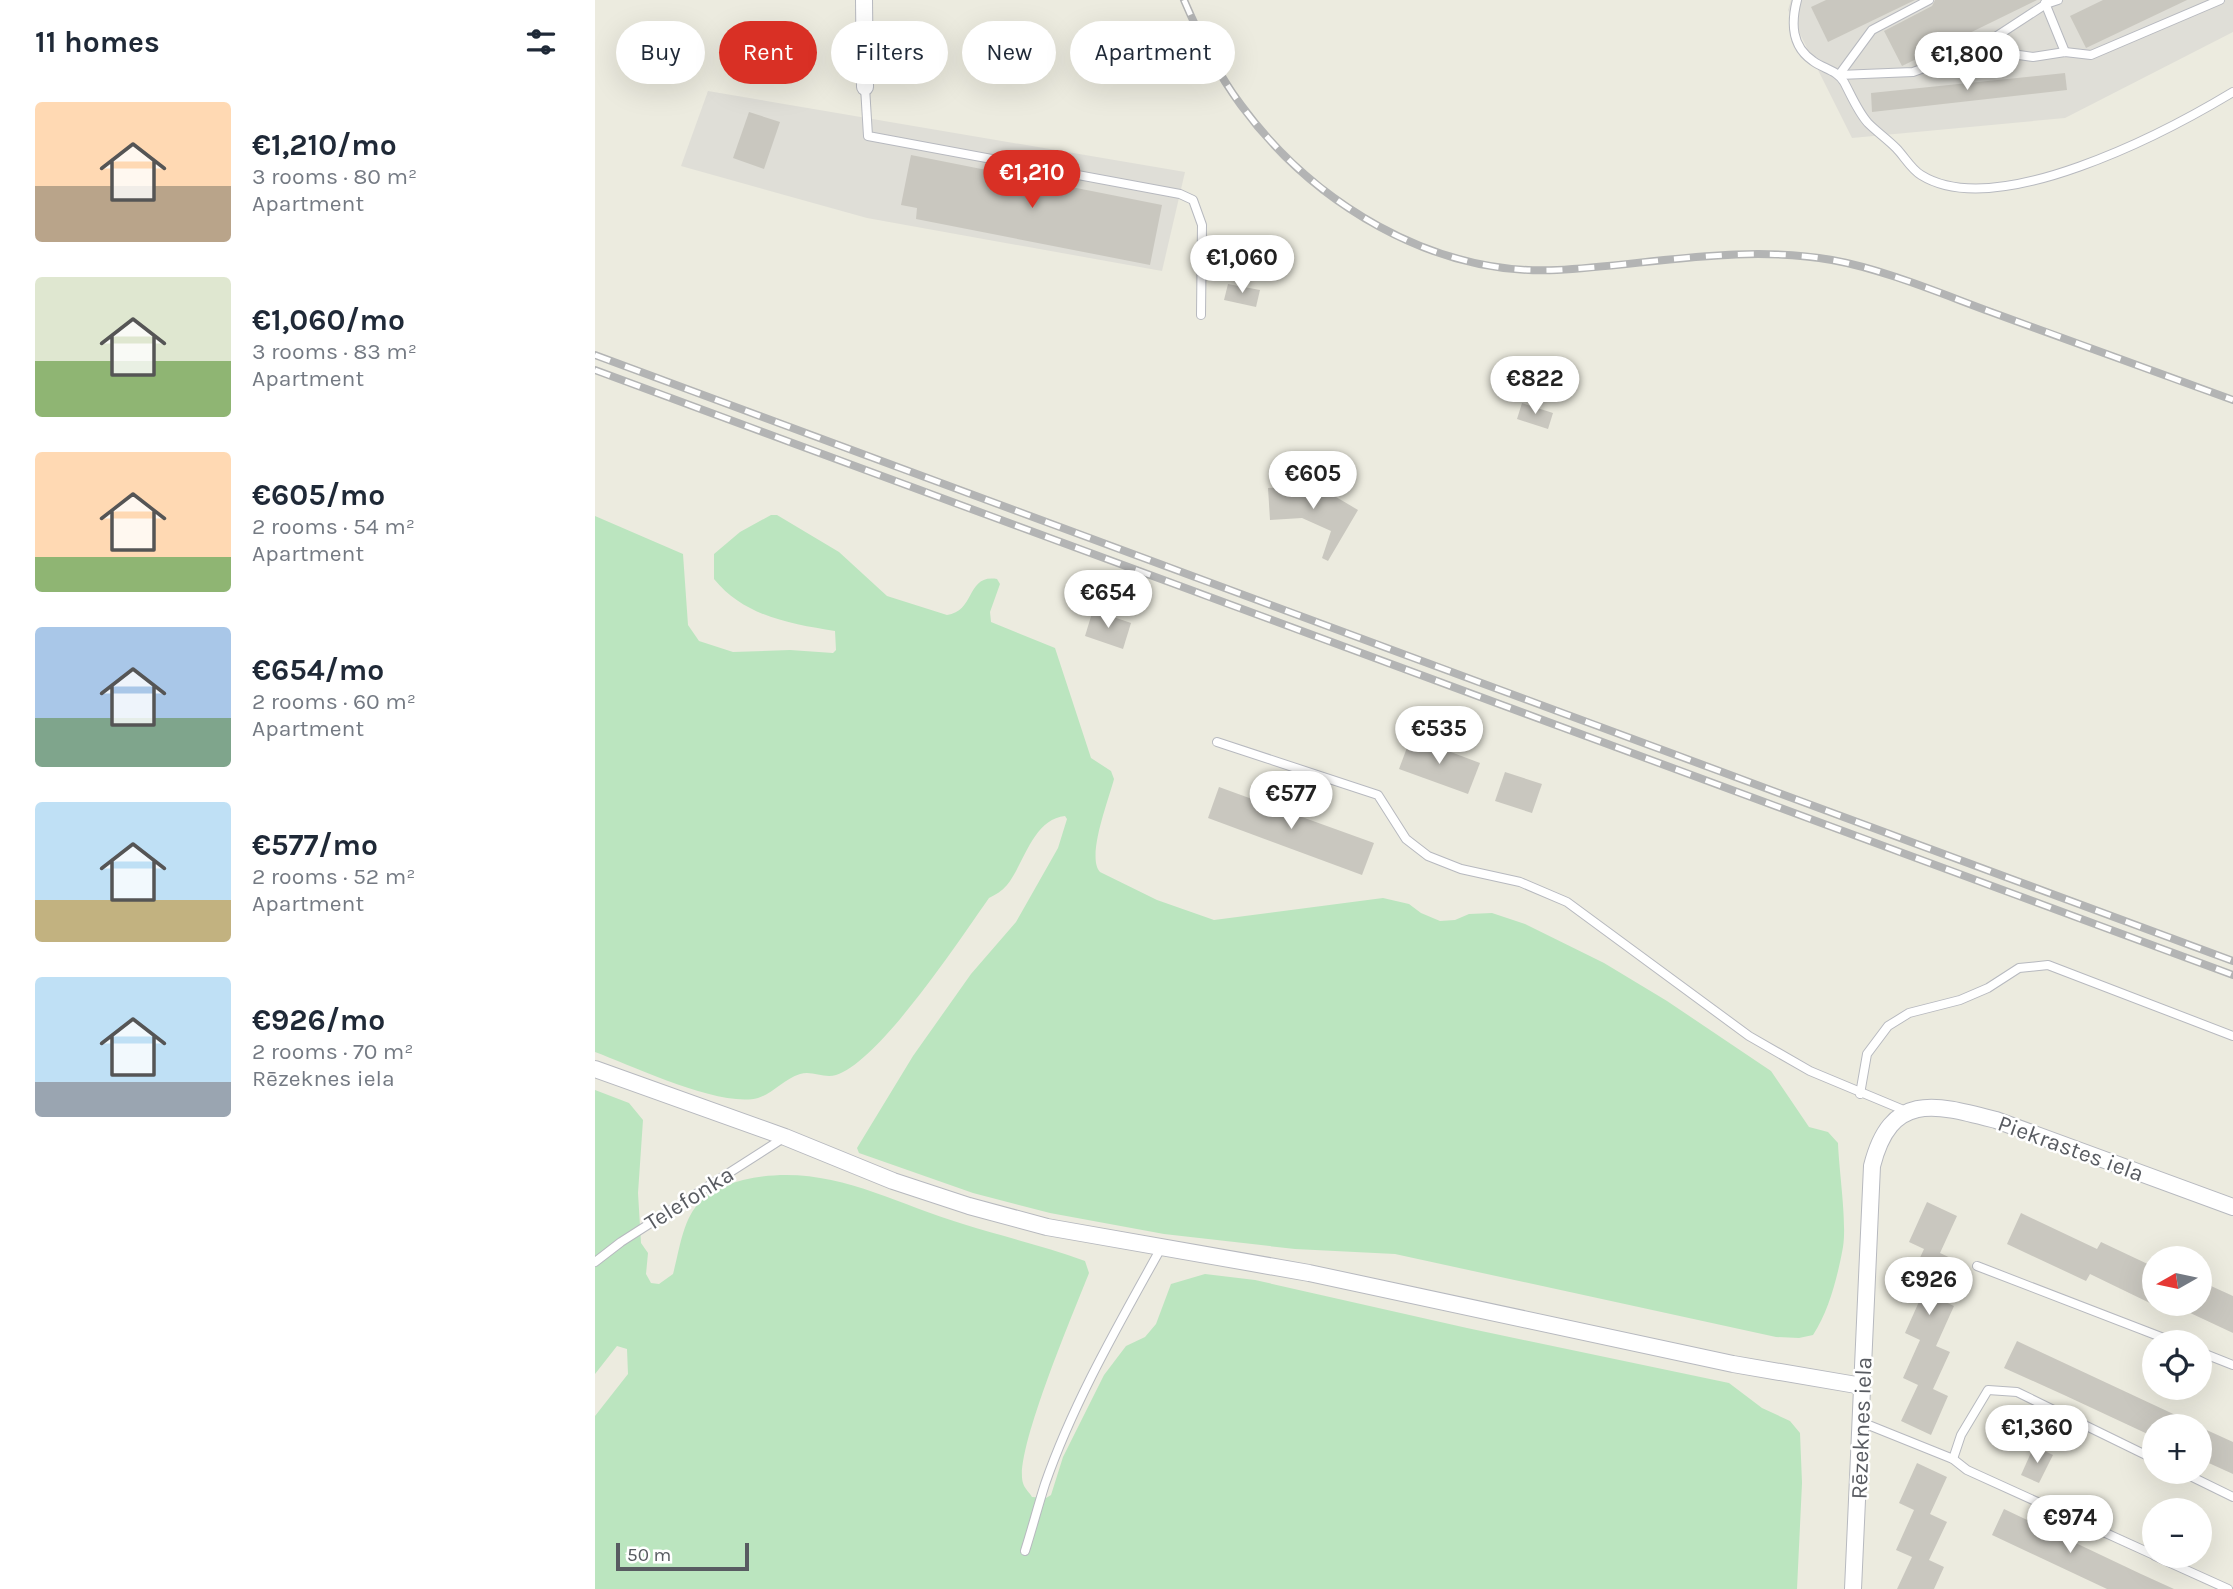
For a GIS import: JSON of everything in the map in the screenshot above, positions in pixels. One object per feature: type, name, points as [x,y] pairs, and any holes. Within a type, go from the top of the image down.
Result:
[{"type":"street","points":[[864,0],[865,87]]},
{"type":"street","points":[[595,1069],[785,1138],[893,1181],[969,1206],[1048,1227],[1309,1273],[1733,1364],[1862,1386]]},
{"type":"street","name":"Piekrastes iela","points":[[1906,1111],[1925,1108],[1961,1111],[1996,1120],[2233,1207]]},
{"type":"street","name":"Rēzeknes iela","points":[[1853,1589],[1872,1167],[1878,1144],[1888,1125],[1906,1111]]},
{"type":"lane","points":[[1797,0],[1791,22],[1795,38],[1811,60],[1839,75],[1867,121],[1895,146],[1919,174],[1953,189],[1986,190],[2053,174],[2140,142],[2233,92]]},
{"type":"lane","points":[[1839,75],[1873,30],[1929,0]]},
{"type":"lane","points":[[1839,75],[1913,72],[1977,49],[2045,2],[2058,0]]},
{"type":"lane","points":[[1977,49],[2033,57],[2065,52],[2091,55],[2220,0]]},
{"type":"lane","points":[[2045,2],[2065,52]]},
{"type":"lane","points":[[865,87],[867,135],[1180,194],[1193,200],[1202,225],[1201,315]]},
{"type":"lane","points":[[1217,742],[1378,795],[1406,839],[1428,856],[1461,869],[1520,882],[1567,902],[1749,1036],[1809,1071],[1906,1111]]},
{"type":"lane","points":[[1860,1094],[1867,1054],[1888,1026],[1909,1013],[1960,1000],[2019,968],[2047,965],[2233,1036]]},
{"type":"lane","name":"Telefonka","points":[[595,1262],[621,1242],[785,1138]]},
{"type":"lane","points":[[1025,1551],[1046,1483],[1078,1405],[1113,1334],[1161,1248]]},
{"type":"lane","points":[[1977,1266],[2143,1330]]},
{"type":"lane","points":[[2212,1357],[2233,1365]]},
{"type":"lane","points":[[1953,1459],[1961,1435],[1988,1390],[2017,1392],[2142,1453]]},
{"type":"lane","points":[[1861,1422],[1953,1459],[1967,1470],[2142,1550]]},
{"type":"lane","points":[[2206,1484],[2233,1497]]},
{"type":"lane","points":[[2182,1568],[2228,1589]]},
{"type":"shaded area","points":[[1791,0],[2233,0],[2233,32],[2065,118],[1852,138],[1788,10]]},
{"type":"shaded area","points":[[708,91],[1185,172],[1162,271],[867,218],[681,166]]},
{"type":"green space","points":[[771,515],[777,515],[839,552],[887,596],[947,615],[963,607],[980,582],[997,579],[1000,584],[990,612],[991,622],[1055,648],[1091,758],[1111,771],[1114,779],[1097,841],[1096,865],[1100,872],[1157,900],[1214,920],[1383,898],[1409,904],[1421,913],[1440,921],[1455,920],[1469,914],[1492,913],[1525,924],[1604,963],[1667,1001],[1771,1071],[1809,1127],[1828,1132],[1838,1143],[1843,1247],[1832,1293],[1813,1335],[1799,1338],[1776,1337],[1395,1254],[1295,1249],[1164,1234],[1050,1213],[973,1193],[859,1153],[857,1148],[913,1056],[971,974],[1016,922],[1058,848],[1067,819],[1065,816],[1054,819],[1037,834],[1007,885],[989,898],[896,1024],[854,1065],[836,1075],[800,1074],[763,1096],[742,1099],[700,1092],[595,1052],[595,516],[683,554],[688,625],[699,641],[733,652],[790,650],[833,653],[836,650],[835,631],[785,621],[754,610],[726,592],[714,579],[714,554],[740,532]]},
{"type":"green space","points":[[595,1090],[629,1103],[643,1120],[638,1193],[641,1243],[648,1253],[646,1274],[651,1283],[659,1284],[673,1274],[688,1220],[702,1199],[731,1184],[773,1175],[801,1176],[855,1186],[963,1224],[1085,1261],[1089,1273],[1047,1381],[1027,1443],[1022,1467],[1023,1483],[1032,1497],[1046,1498],[1051,1495],[1063,1457],[1104,1375],[1126,1346],[1145,1337],[1156,1324],[1171,1284],[1205,1274],[1255,1280],[1729,1383],[1762,1408],[1790,1421],[1800,1433],[1802,1483],[1797,1589],[595,1589],[595,1416],[628,1374],[627,1349],[617,1346],[595,1374]]},
{"type":"building","points":[[1826,0],[1915,0],[1828,42],[1811,7]]},
{"type":"building","points":[[1935,0],[2037,0],[1902,66],[1884,31],[1932,6]]},
{"type":"building","points":[[2103,0],[2187,0],[2086,48],[2070,16]]},
{"type":"building","points":[[2065,73],[2067,90],[1872,112],[1871,93]]},
{"type":"building","points":[[749,112],[780,122],[764,169],[733,158]]},
{"type":"building","points":[[911,155],[1162,205],[1150,265],[916,219],[917,208],[901,205]]},
{"type":"building","points":[[1228,284],[1260,290],[1256,307],[1224,300]]},
{"type":"building","points":[[1522,403],[1553,413],[1548,429],[1517,419]]},
{"type":"building","points":[[1302,486],[1326,491],[1358,510],[1328,561],[1322,558],[1331,531],[1302,518],[1270,520],[1268,488]]},
{"type":"building","points":[[1093,610],[1131,623],[1123,649],[1085,636]]},
{"type":"building","points":[[1411,737],[1480,763],[1468,794],[1399,769]]},
{"type":"building","points":[[1505,772],[1542,784],[1532,813],[1495,801]]},
{"type":"building","points":[[1219,787],[1374,843],[1362,875],[1208,818]]},
{"type":"building","points":[[1927,1202],[1957,1216],[1940,1253],[1957,1261],[1939,1299],[1954,1306],[1936,1346],[1950,1352],[1933,1389],[1948,1396],[1931,1435],[1901,1421],[1918,1385],[1903,1378],[1920,1340],[1905,1333],[1922,1295],[1906,1288],[1924,1249],[1909,1242]]},
{"type":"building","points":[[2021,1213],[2097,1249],[2101,1242],[2142,1261],[2142,1299],[2090,1274],[2086,1281],[2007,1244]]},
{"type":"building","points":[[2212,1286],[2233,1296],[2233,1333],[2197,1316],[2212,1316]]},
{"type":"building","points":[[2017,1341],[2173,1414],[2142,1414],[2142,1431],[2004,1368]]},
{"type":"building","points":[[2212,1432],[2233,1442],[2233,1474],[2212,1464]]},
{"type":"building","points":[[2034,1446],[2053,1455],[2039,1483],[2021,1475]]},
{"type":"building","points":[[1917,1463],[1947,1477],[1930,1514],[1947,1522],[1929,1560],[1944,1567],[1934,1589],[1897,1589],[1912,1557],[1896,1550],[1914,1510],[1899,1503]]},
{"type":"building","points":[[2004,1509],[2174,1589],[2107,1589],[1992,1535]]},
{"type":"railway","points":[[1184,0],[1224,80],[1270,140],[1303,173],[1340,202],[1379,226],[1421,246],[1465,261],[1510,269],[1557,270],[1695,257],[1763,254],[1832,260],[1871,269],[1912,283],[2233,400]]},
{"type":"railway","points":[[595,355],[2233,961]]},
{"type":"railway","points":[[595,370],[2233,975]]}]
